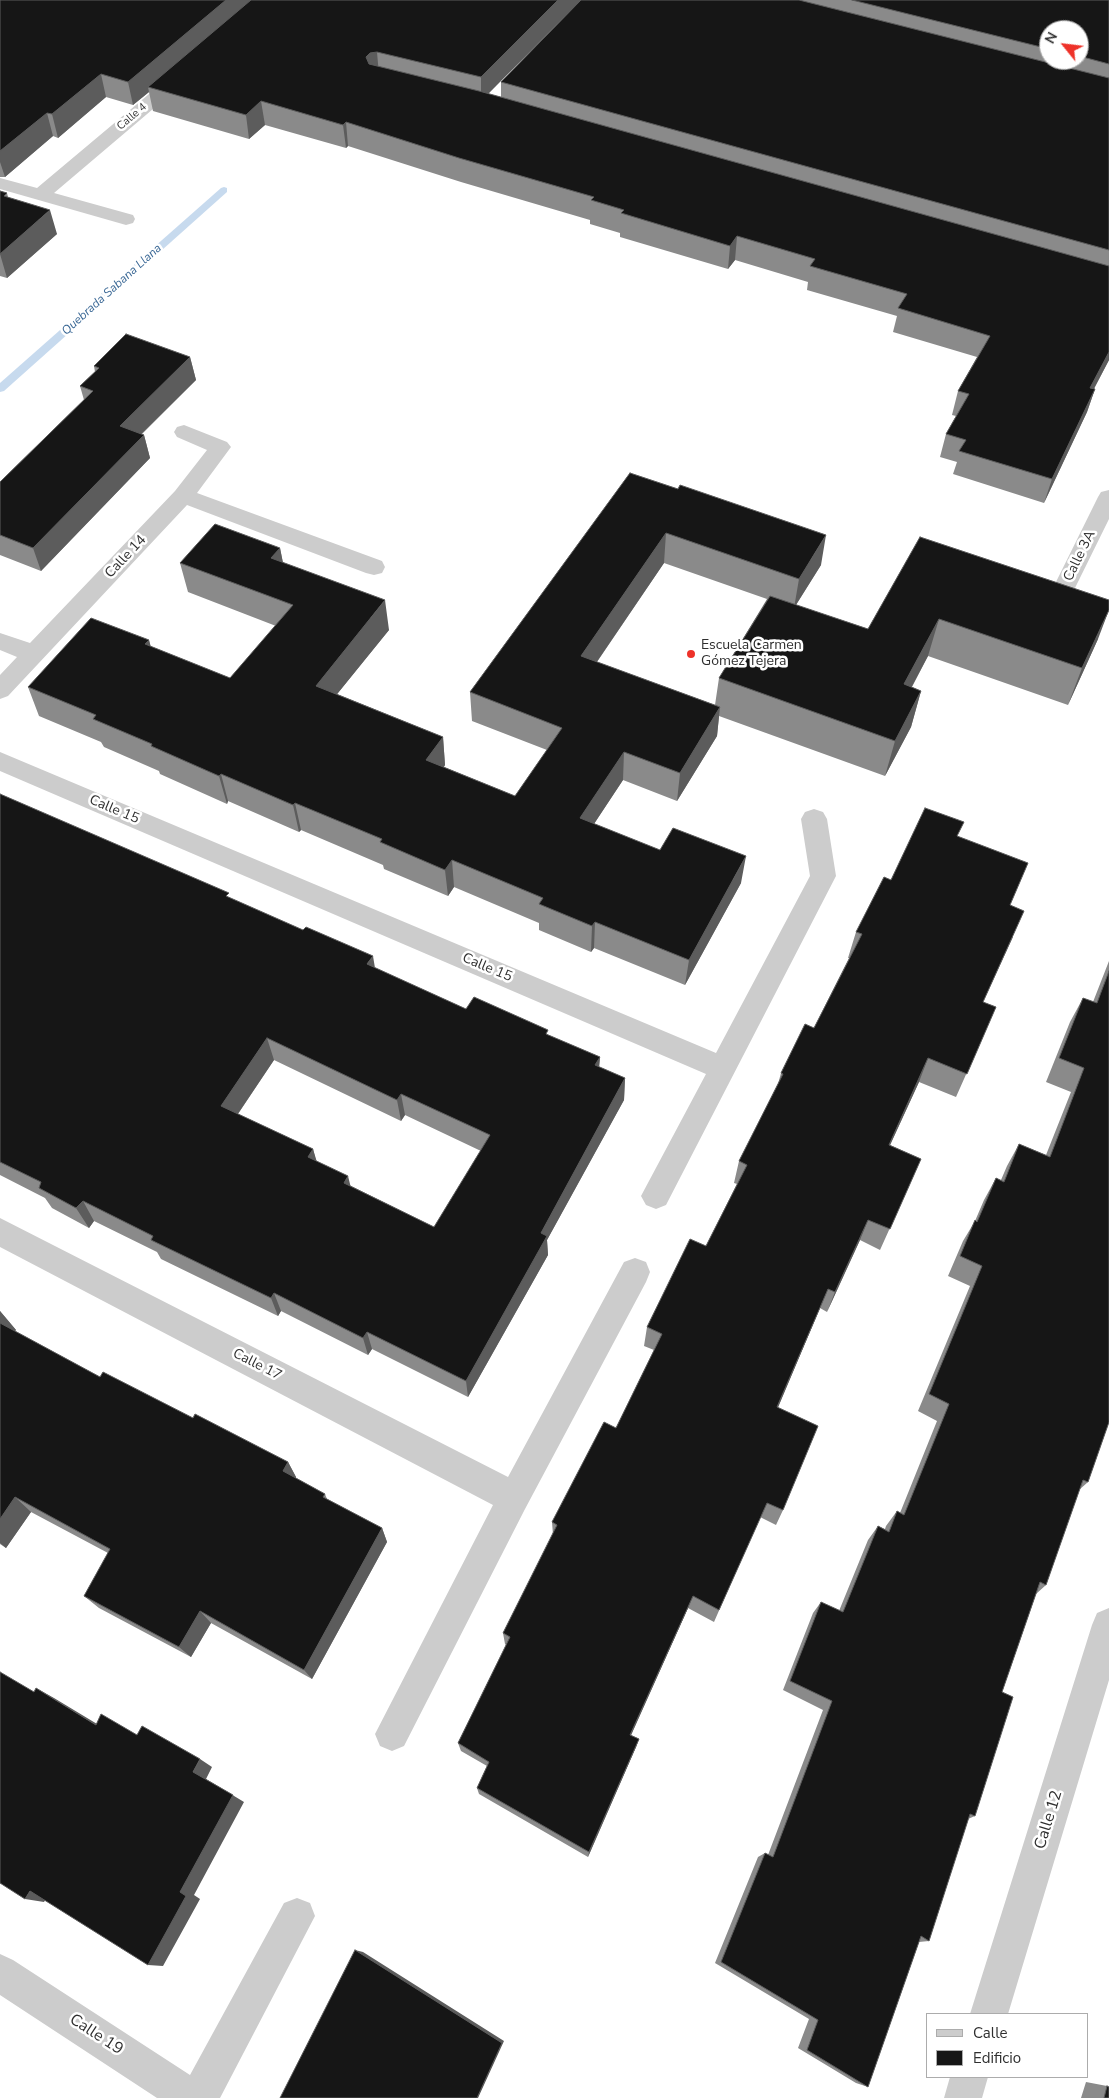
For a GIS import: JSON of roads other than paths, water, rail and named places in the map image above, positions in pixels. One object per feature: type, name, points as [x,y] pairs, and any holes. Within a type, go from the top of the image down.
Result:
[{"type":"street","name":"Calle 4","points":[[40,195],[196,63]]},
{"type":"street","points":[[0,183],[126,219]]},
{"type":"street","name":"Calle 14","points":[[0,690],[183,496],[220,447],[184,432]]},
{"type":"street","points":[[183,496],[374,567]]},
{"type":"street","name":"Calle 3A","points":[[1064,588],[1109,497]]},
{"type":"street","points":[[0,641],[34,654]]},
{"type":"street","name":"Calle 15","points":[[0,761],[722,1068]]},
{"type":"street","points":[[656,1196],[823,876],[814,819]]},
{"type":"street","name":"Calle 17","points":[[0,1232],[514,1498]]},
{"type":"street","points":[[392,1734],[514,1498],[635,1272]]},
{"type":"street","name":"Calle 12","points":[[988,2013],[1109,1625]]},
{"type":"street","points":[[199,2098],[297,1916]]},
{"type":"street","name":"Calle 19","points":[[0,1972],[191,2098]]},
{"type":"street","points":[[963,2098],[969,2078]]},
{"type":"waterway","name":"Quebrada Sabana Llana","points":[[0,389],[224,190]]},
{"type":"place","name":"Escuela Carmen Gómez Tejera","points":[[691,654]]}]
